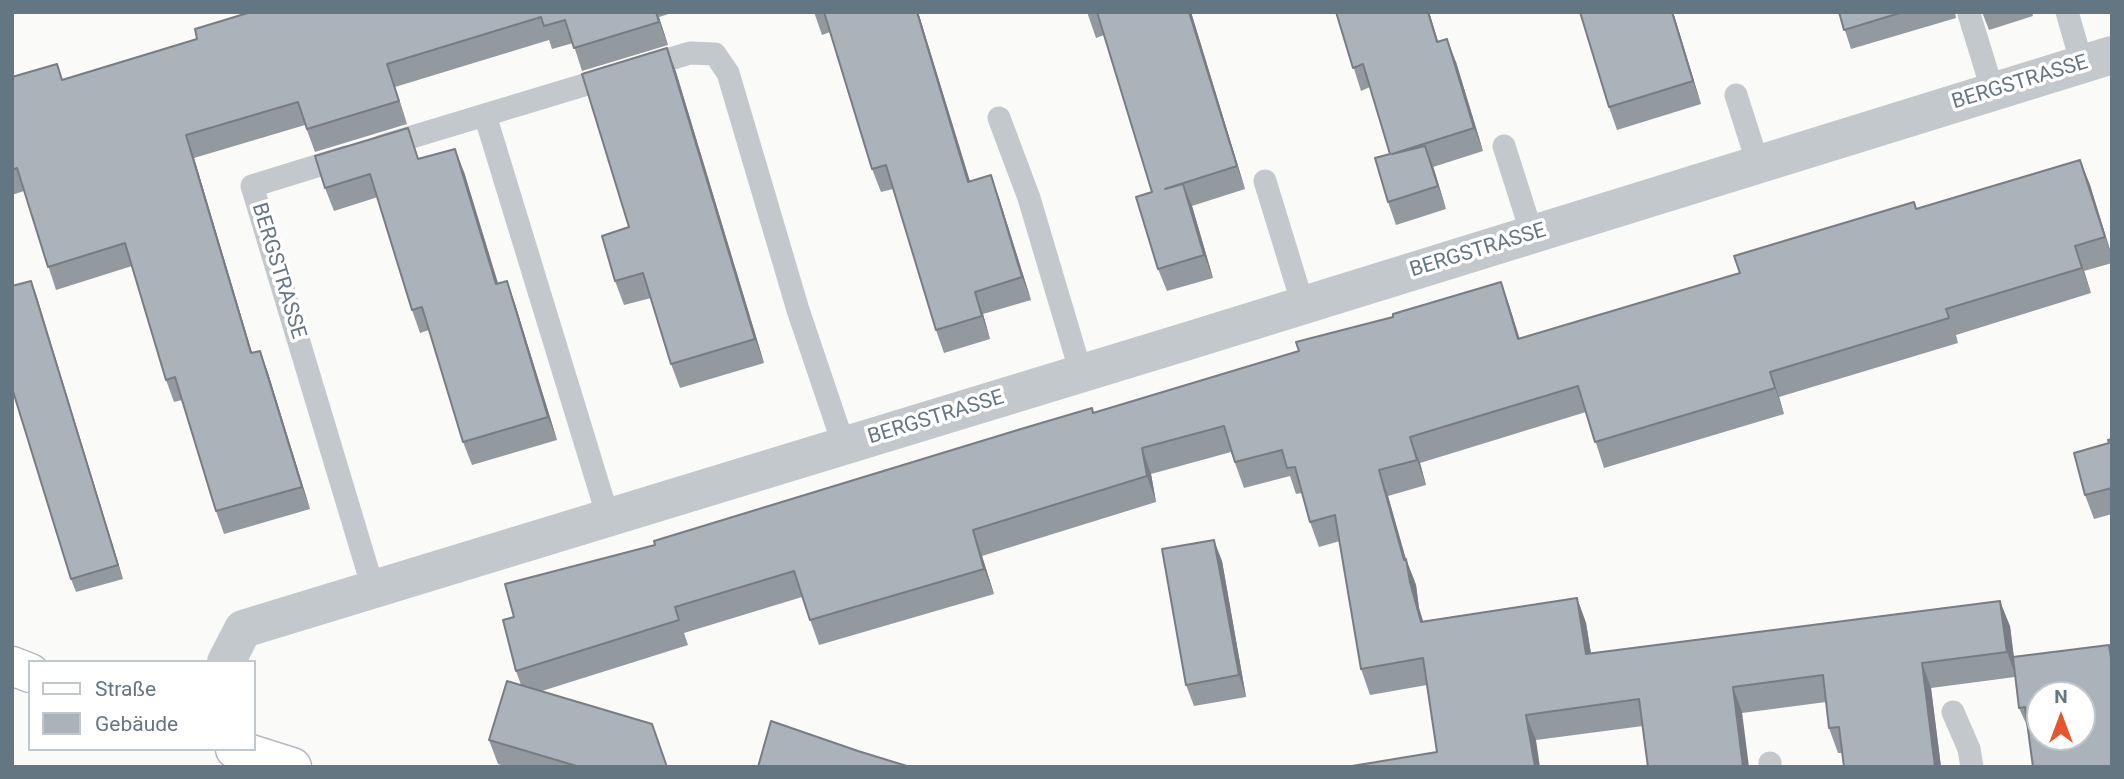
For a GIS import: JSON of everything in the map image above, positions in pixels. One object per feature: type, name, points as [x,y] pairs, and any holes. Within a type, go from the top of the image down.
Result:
[{"type":"street","name":"BERGSTRASSE","points":[[227,660],[243,629],[2097,59]]},
{"type":"street","points":[[242,751],[292,767]]},
{"type":"lane","points":[[2067,12],[2097,59]]},
{"type":"lane","points":[[1969,14],[1993,92]]},
{"type":"lane","name":"BERGSTRASSE","points":[[373,589],[252,186],[485,115],[691,53],[715,54],[729,73],[798,310],[844,446]]},
{"type":"lane","points":[[1737,94],[1758,164]]},
{"type":"lane","points":[[485,115],[608,517]]},
{"type":"lane","points":[[999,118],[1029,198],[1081,373]]},
{"type":"lane","points":[[1504,146],[1532,234]]},
{"type":"lane","points":[[1265,181],[1303,305]]},
{"type":"lane","points":[[1954,712],[1969,749],[1972,767]]},
{"type":"building","points":[[251,12],[656,12],[659,22],[574,48],[565,20],[544,26],[541,17],[387,64],[399,101],[307,129],[298,102],[186,135],[251,353],[260,351],[302,487],[216,511],[175,377],[166,380],[125,243],[48,267],[17,168],[12,170],[12,77],[57,64],[62,80],[197,39],[195,29]]},
{"type":"building","points":[[824,12],[917,12],[968,182],[991,175],[1022,277],[975,292],[982,316],[936,330],[886,165],[872,169]]},
{"type":"building","points":[[1097,12],[1189,12],[1237,166],[1165,189],[1183,184],[1204,255],[1158,269],[1136,197],[1152,192]]},
{"type":"building","points":[[1336,12],[1428,12],[1437,42],[1447,39],[1474,128],[1392,154],[1425,146],[1438,186],[1388,202],[1375,158],[1390,154],[1363,64],[1353,68]]},
{"type":"building","points":[[1580,12],[1672,12],[1693,81],[1609,107]]},
{"type":"building","points":[[1839,12],[1903,12],[1844,30]]},
{"type":"building","points":[[667,48],[755,339],[671,364],[643,273],[615,281],[602,236],[629,227],[582,74]]},
{"type":"building","points":[[408,128],[418,159],[455,149],[496,284],[507,281],[548,417],[463,442],[422,307],[412,310],[370,174],[325,188],[315,156]]},
{"type":"building","points":[[2080,160],[2105,237],[2075,246],[2082,268],[1946,309],[1949,318],[1770,372],[1775,388],[1595,442],[1578,386],[1410,437],[1417,460],[1379,470],[1404,560],[1406,559],[1421,622],[1577,598],[1586,654],[2000,601],[2007,652],[1922,663],[1935,767],[1844,767],[1839,727],[1829,728],[1823,675],[1733,687],[1743,767],[1648,767],[1639,699],[1526,715],[1535,767],[1346,767],[1437,752],[1423,658],[1361,669],[1335,515],[1310,522],[1295,467],[1287,468],[1282,450],[1235,462],[1224,426],[1142,448],[1147,476],[973,530],[984,569],[810,620],[794,571],[675,607],[679,620],[516,671],[503,620],[514,617],[505,584],[655,545],[654,541],[1021,429],[1092,408],[1093,413],[1299,351],[1296,342],[1393,317],[1393,314],[1501,282],[1518,339],[1740,273],[1734,256],[1914,202],[1916,209]]},
{"type":"building","points":[[31,281],[118,565],[71,579],[12,388],[12,286]]},
{"type":"building","points":[[2112,439],[2112,488],[2085,495],[2074,453],[2109,443],[2108,440]]},
{"type":"building","points":[[1214,540],[1239,675],[1186,685],[1162,549]]},
{"type":"building","points":[[2109,645],[2112,664],[2112,767],[2033,767],[2031,751],[2096,751],[2096,681],[2026,681],[2026,714],[2025,707],[2019,708],[2013,657]]},
{"type":"building","points":[[507,681],[652,724],[667,767],[580,767],[489,740]]},
{"type":"building","points":[[771,721],[858,751],[910,767],[758,767]]}]
